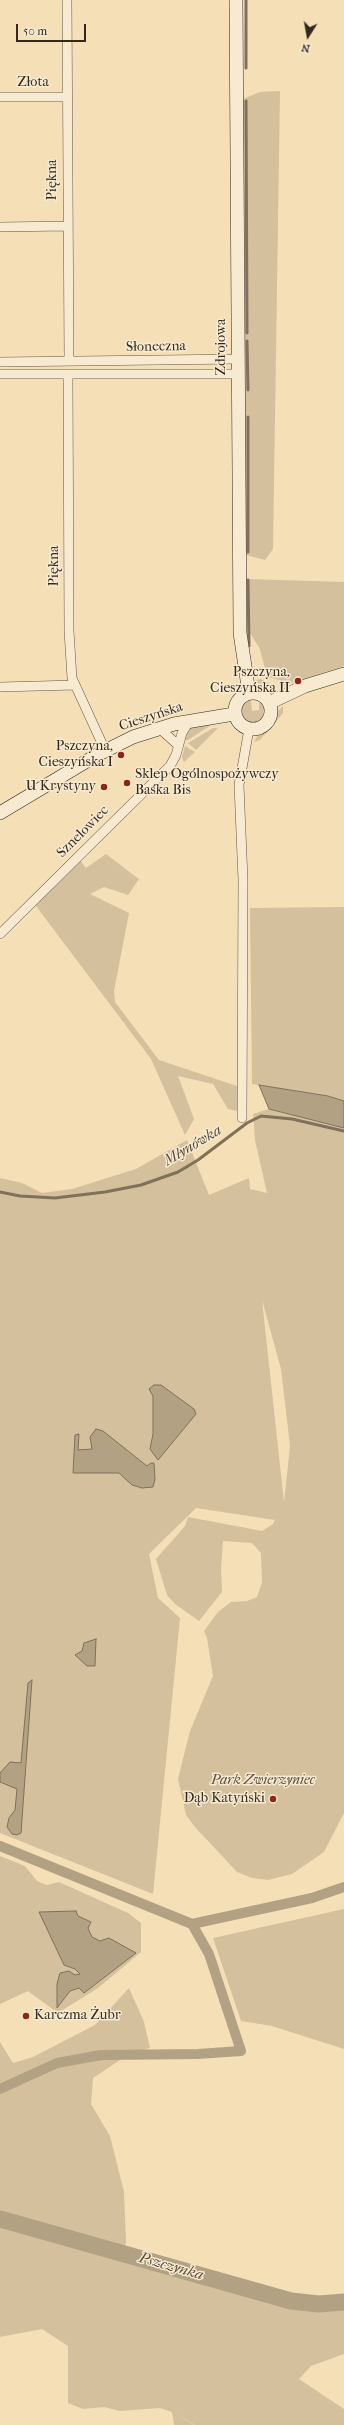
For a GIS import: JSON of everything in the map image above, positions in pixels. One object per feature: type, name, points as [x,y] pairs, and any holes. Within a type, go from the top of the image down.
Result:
[{"type":"street","name":"Piękna","points":[[67,0],[66,97],[69,361]]},
{"type":"street","name":"Zdrojowa","points":[[236,0],[240,633],[249,693]]},
{"type":"street","name":"Złota","points":[[0,97],[66,97]]},
{"type":"street","points":[[0,227],[67,226]]},
{"type":"street","name":"Słoneczna","points":[[0,362],[238,359]]},
{"type":"street","points":[[69,361],[76,366],[69,374],[61,367],[69,361]]},
{"type":"street","name":"Słoneczna","points":[[0,374],[238,374]]},
{"type":"street","name":"Piękna","points":[[69,374],[69,631],[75,685],[105,750]]},
{"type":"street","points":[[269,703],[305,686],[344,674]]},
{"type":"street","points":[[0,687],[75,685]]},
{"type":"street","points":[[249,693],[261,694],[269,703],[271,713],[267,722],[257,729],[249,729],[239,723],[234,714],[238,700],[249,693]]},
{"type":"street","name":"Cieszyńska","points":[[0,813],[105,750],[159,728],[190,720],[234,714]]},
{"type":"street","name":"Sznelowiec","points":[[0,934],[164,772],[175,758],[182,733],[190,720]]},
{"type":"street","points":[[159,728],[178,745]]},
{"type":"street","points":[[242,1118],[243,880],[239,788],[249,729]]},
{"type":"green space","points":[[280,91],[273,549],[265,560],[246,555],[243,99],[260,92]]},
{"type":"green space","points":[[247,579],[344,582],[344,666],[284,685],[280,680],[267,677],[260,649],[247,628]]},
{"type":"green space","points":[[261,679],[272,685],[276,691],[262,688],[256,680]]},
{"type":"green space","points":[[249,700],[251,701],[252,711],[259,710],[259,702],[264,708],[263,717],[256,722],[248,722],[241,715],[242,707]]},
{"type":"green space","points":[[283,706],[283,713],[260,740],[254,742],[258,735],[271,725],[277,712]]},
{"type":"green space","points":[[214,723],[188,740],[185,740],[189,729],[193,726]]},
{"type":"green space","points":[[213,728],[218,728],[196,750],[188,743]]},
{"type":"green space","points":[[185,746],[195,752],[184,762],[182,757]]},
{"type":"green space","points":[[106,854],[139,879],[128,895],[104,887],[90,894],[129,913],[114,991],[115,1002],[159,1060],[240,1087],[237,1111],[228,1109],[213,1084],[178,1076],[194,1119],[185,1135],[151,1059],[33,902],[79,859],[86,868]]},
{"type":"green space","points":[[344,907],[344,1101],[328,1096],[252,1084],[250,908]]},
{"type":"green space","name":"Park Zwierzyniec","points":[[269,1109],[344,1128],[344,1813],[324,1852],[292,1874],[268,1880],[252,1878],[237,1872],[195,1827],[186,1815],[178,1779],[190,1731],[213,1676],[207,1638],[204,1631],[218,1612],[231,1602],[247,1601],[257,1597],[262,1583],[261,1553],[252,1543],[223,1541],[221,1569],[222,1592],[199,1621],[175,1604],[167,1595],[156,1559],[185,1526],[188,1517],[262,1531],[273,1524],[275,1520],[196,1508],[149,1554],[158,1598],[180,1618],[153,1894],[0,1833],[0,1178],[22,1183],[42,1193],[72,1189],[136,1169],[187,1140],[209,1195],[249,1178],[250,1189],[267,1193],[255,1140],[253,1114]],"holes":[[[262,1300],[281,1369],[290,1446],[284,1502]]]},
{"type":"green space","points":[[0,1856],[25,1866],[37,1881],[47,1885],[59,1882],[128,1913],[141,1923],[141,1952],[98,1988],[58,2013],[28,1991],[0,2004]]},
{"type":"green space","points":[[344,1909],[344,2049],[272,2026],[241,2021],[213,1938]]},
{"type":"green space","points":[[129,1988],[144,2022],[150,2048],[129,2054],[93,2078],[91,2104],[110,2136],[124,2192],[126,2242],[121,2256],[142,2265],[303,2309],[344,2307],[344,2354],[311,2366],[299,2379],[344,2409],[344,2425],[195,2425],[175,2413],[194,2425],[174,2425],[172,2412],[160,2408],[120,2411],[104,2407],[83,2409],[68,2403],[68,2346],[42,2329],[0,2337],[0,2042],[13,2063],[33,2057],[95,2025]]},
{"type":"shaded area","points":[[259,1085],[328,1096],[344,1101],[344,1128],[269,1109]]},
{"type":"shaded area","points":[[154,1385],[161,1385],[194,1409],[196,1414],[158,1460],[150,1449],[153,1434],[153,1396],[149,1389]]},
{"type":"shaded area","points":[[96,1429],[103,1431],[147,1466],[154,1463],[155,1479],[153,1487],[142,1488],[132,1485],[119,1473],[73,1473],[75,1435],[79,1434],[78,1450],[92,1449],[90,1437]]},
{"type":"shaded area","points":[[96,1639],[95,1666],[87,1666],[75,1655],[82,1651],[84,1643]]},
{"type":"shaded area","points":[[32,1680],[21,1833],[17,1835],[12,1834],[7,1827],[9,1818],[15,1810],[17,1789],[0,1782],[0,1773],[10,1762],[21,1763],[28,1683]]},
{"type":"shaded area","points":[[76,1911],[78,1916],[91,1922],[88,1928],[92,1937],[100,1941],[109,1938],[136,1953],[84,1993],[79,1988],[70,1991],[57,2008],[57,1984],[60,1973],[69,1971],[75,1975],[80,1974],[75,1969],[64,1965],[39,1912]]},
{"type":"waterway","points":[[246,0],[246,68]]},
{"type":"waterway","points":[[246,101],[247,333]]},
{"type":"waterway","points":[[247,341],[248,390]]},
{"type":"waterway","points":[[248,417],[248,552]]},
{"type":"waterway","points":[[248,580],[249,646]]},
{"type":"waterway","name":"Młynówka","points":[[0,1192],[20,1196],[55,1198],[105,1192],[141,1185],[178,1172],[198,1160],[247,1123],[261,1116],[292,1119],[344,1131]]},
{"type":"waterway","points":[[0,1846],[192,1924],[312,1898],[344,1887]]},
{"type":"waterway","points":[[0,2089],[57,2063],[101,2055],[198,2054],[241,2051],[209,1954],[192,1924]]},
{"type":"waterway","name":"Pszczynka","points":[[0,2219],[291,2301],[319,2304],[344,2302]]},
{"type":"place","name":"Pszczyna, Cieszyńska II","points":[[298,681]]},
{"type":"place","name":"Pszczyna, Cieszyńska I","points":[[121,755]]},
{"type":"place","name":"Sklep Ogólnospożywczy Baśka Bis","points":[[127,783]]},
{"type":"place","name":"U Krystyny","points":[[104,787]]},
{"type":"place","name":"Dąb Katyński","points":[[273,1799]]},
{"type":"place","name":"Karczma Żubr","points":[[26,2016]]}]
